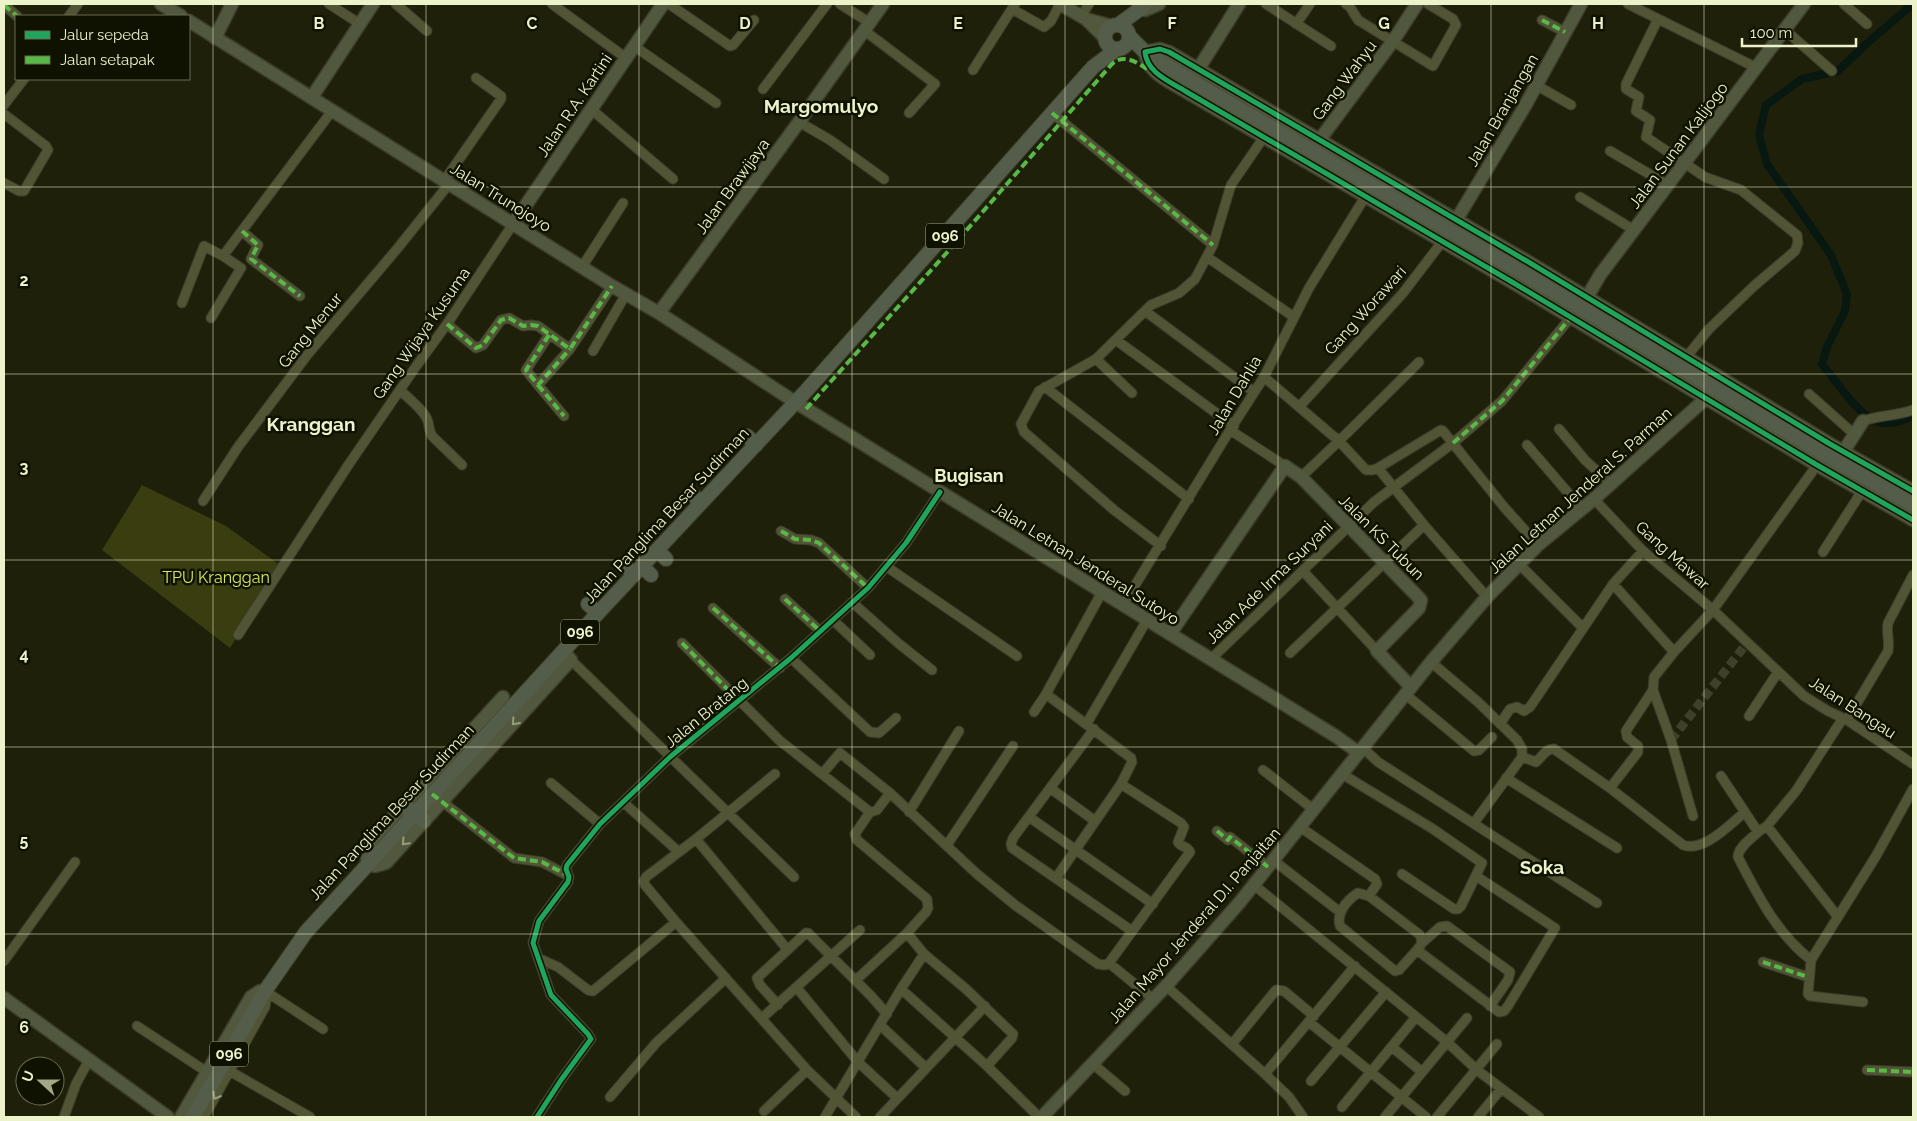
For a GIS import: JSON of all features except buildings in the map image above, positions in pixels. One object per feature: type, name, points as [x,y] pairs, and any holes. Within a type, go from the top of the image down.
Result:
[{"type":"main road","points":[[1141,6],[1117,37],[1195,75],[1267,131],[1316,145],[1372,186],[1449,231],[1515,276],[1683,362],[1710,392],[1820,460],[1840,457],[1913,505]]},
{"type":"main road","name":"Jalan Panglima Besar Sudirman","points":[[193,1117],[226,1069],[235,1033],[306,932],[414,813],[437,798],[567,656],[593,609],[638,570],[662,554],[696,499],[753,448],[796,402],[1093,67],[1117,37]]},
{"type":"street","points":[[70,15],[78,4]]},
{"type":"street","points":[[161,4],[179,15]]},
{"type":"street","points":[[215,38],[232,4]]},
{"type":"street","points":[[329,4],[360,24]]},
{"type":"street","points":[[312,97],[374,4]]},
{"type":"street","points":[[396,4],[427,31]]},
{"type":"street","points":[[552,4],[626,58]]},
{"type":"street","name":"Jalan R.A. Kartini","points":[[513,224],[663,4]]},
{"type":"street","points":[[669,4],[730,46],[733,45],[754,20]]},
{"type":"street","points":[[763,89],[827,4]]},
{"type":"street","points":[[840,4],[935,84],[909,113]]},
{"type":"street","name":"Jalan Brawijaya","points":[[659,312],[883,4]]},
{"type":"street","points":[[973,70],[1014,6],[1044,26],[1051,21],[1060,4],[1117,37]]},
{"type":"street","points":[[1084,17],[1088,4]]},
{"type":"street","points":[[1141,6],[1145,10],[1159,4]]},
{"type":"street","points":[[1239,4],[1195,75],[1316,145]]},
{"type":"street","points":[[1266,4],[1331,46]]},
{"type":"street","points":[[1296,24],[1310,4]]},
{"type":"street","points":[[1346,4],[1358,20],[1431,66],[1434,66],[1456,25],[1453,19],[1428,4]]},
{"type":"street","name":"Gang Wahyu","points":[[1316,145],[1393,41],[1417,4]]},
{"type":"street","name":"Jalan Branjangan","points":[[1449,231],[1536,85],[1580,4]]},
{"type":"street","points":[[1628,4],[1758,68]]},
{"type":"street","name":"Jalan Sunan Kalijogo","points":[[1580,308],[1600,275],[1758,68],[1804,4]]},
{"type":"street","points":[[1844,4],[1866,24]]},
{"type":"street","points":[[4,5],[16,15]]},
{"type":"street","points":[[1658,19],[1625,87],[1639,97],[1636,111],[1650,120],[1646,137],[1705,177],[1742,190],[1797,235],[1798,243],[1795,251],[1754,286],[1709,329],[1683,362],[1840,457],[1913,491]]},
{"type":"street","points":[[1542,20],[1565,32]]},
{"type":"street","name":"Jalan Trunojoyo","points":[[190,22],[612,286],[659,312],[796,402]]},
{"type":"street","points":[[1785,30],[1832,71]]},
{"type":"street","points":[[634,46],[716,103]]},
{"type":"street","points":[[1145,52],[1152,69],[1157,74],[1372,186]]},
{"type":"street","name":"Gang Menur","points":[[203,501],[238,447],[303,361],[397,250],[446,182],[501,99],[501,96],[476,78]]},
{"type":"street","points":[[4,105],[23,80]]},
{"type":"street","points":[[1536,85],[1571,105]]},
{"type":"street","points":[[591,109],[673,179]]},
{"type":"street","points":[[223,256],[332,110]]},
{"type":"street","points":[[1052,113],[1213,245]]},
{"type":"street","points":[[4,114],[46,146],[48,150],[24,191],[19,191],[4,183]]},
{"type":"street","points":[[799,122],[830,140],[884,179]]},
{"type":"street","points":[[1161,546],[1114,510],[1024,432],[1021,424],[1035,398],[1045,387],[1096,359],[1151,305],[1179,293],[1189,286],[1200,272],[1213,245],[1231,185],[1267,131]]},
{"type":"street","points":[[1610,151],[1668,185]]},
{"type":"street","name":"Jalan Dahlia","points":[[1124,605],[1264,377],[1310,288],[1372,186]]},
{"type":"street","points":[[1580,197],[1634,230]]},
{"type":"street","points":[[582,267],[623,203]]},
{"type":"street","name":"Gang Wijaya Kusuma","points":[[238,635],[311,520],[400,390],[448,324],[513,224]]},
{"type":"street","points":[[242,231],[258,245],[251,259],[300,296]]},
{"type":"street","points":[[1449,231],[1580,308],[1710,392]]},
{"type":"street","name":"Gang Worawari","points":[[1300,406],[1402,293],[1449,231]]},
{"type":"street","points":[[182,303],[204,246],[241,268],[212,318]]},
{"type":"street","points":[[1207,257],[1294,317]]},
{"type":"street","points":[[538,385],[570,349],[612,286]]},
{"type":"street","points":[[593,351],[626,294]]},
{"type":"street","name":"Jalan Ade Irma Suryani","points":[[1211,659],[1374,502],[1453,443],[1502,401],[1580,308]]},
{"type":"street","points":[[1144,311],[1254,392]]},
{"type":"street","points":[[448,324],[476,348],[483,345],[500,320],[505,318],[523,326],[536,325],[570,349]]},
{"type":"street","points":[[549,335],[526,370],[564,416]]},
{"type":"street","points":[[1116,340],[1285,466],[1170,634]]},
{"type":"street","points":[[1096,359],[1132,393]]},
{"type":"street","points":[[1300,477],[1340,441],[1419,362]]},
{"type":"street","points":[[1264,377],[1340,441],[1366,470],[1378,468],[1441,430],[1504,508],[1538,545]]},
{"type":"street","points":[[1045,387],[1189,499]]},
{"type":"street","points":[[400,390],[428,419],[429,431],[432,436],[462,465]]},
{"type":"street","name":"Jalan Letnan Jenderal S. Parman","points":[[1361,750],[1431,662],[1487,597],[1519,564],[1538,545],[1611,484],[1710,392]]},
{"type":"street","points":[[1809,394],[1854,434]]},
{"type":"street","name":"Jalan Letnan Jenderal Sutoyo","points":[[796,402],[1147,620],[1361,750]]},
{"type":"street","points":[[1840,457],[1863,421],[1876,416],[1891,416],[1913,410]]},
{"type":"street","points":[[1559,429],[1585,460],[1611,484]]},
{"type":"street","points":[[1527,445],[1582,509]]},
{"type":"street","points":[[1693,816],[1671,740],[1653,690],[1654,678],[1674,652],[1713,610],[1820,460],[1862,491],[1913,520]]},
{"type":"street","name":"Jalan KS Tubun","points":[[1285,466],[1300,477],[1419,597],[1421,605],[1377,651]]},
{"type":"street","points":[[1378,468],[1424,525],[1487,597]]},
{"type":"street","points":[[1823,552],[1862,491]]},
{"type":"street","name":"Jalan Bratang","points":[[537,1117],[560,1080],[591,1039],[552,995],[533,943],[535,930],[545,911],[568,882],[567,865],[600,824],[670,757],[780,668],[854,603],[906,543],[940,492]]},
{"type":"street","name":"Gang Mawar","points":[[1594,499],[1642,551],[1713,610]]},
{"type":"street","points":[[1290,653],[1424,525]]},
{"type":"street","points":[[781,531],[795,540],[810,540],[819,544],[868,588]]},
{"type":"street","points":[[1500,724],[1510,709],[1517,707],[1524,711],[1530,707],[1612,584],[1642,551]]},
{"type":"street","points":[[1519,564],[1582,627]]},
{"type":"street","points":[[887,567],[1017,656]]},
{"type":"street","points":[[1303,571],[1377,651],[1408,690],[1474,751],[1478,750],[1492,737]]},
{"type":"street","points":[[1811,960],[1796,949],[1779,926],[1757,893],[1738,857],[1738,852],[1758,832],[1767,826],[1796,791],[1845,719],[1888,650],[1886,630],[1888,623],[1913,575]]},
{"type":"street","points":[[1612,584],[1674,652]]},
{"type":"street","points":[[1034,712],[1046,694],[1102,592]]},
{"type":"street","points":[[785,599],[820,631]]},
{"type":"street","points":[[854,603],[898,643],[932,670]]},
{"type":"street","points":[[713,608],[780,668]]},
{"type":"street","name":"Jalan Bangau","points":[[1713,610],[1804,696],[1828,712],[1845,719],[1913,764]]},
{"type":"street","points":[[833,620],[870,655]]},
{"type":"street","points":[[1132,931],[1012,848],[1011,844],[1013,838],[1050,788],[1090,726],[1147,620]]},
{"type":"street","points":[[682,643],[779,740],[870,812]]},
{"type":"street","points":[[567,656],[794,877]]},
{"type":"street","points":[[791,658],[870,732],[879,733],[896,718]]},
{"type":"street","points":[[1431,662],[1478,702],[1518,740],[1522,749],[1522,757],[1474,823]]},
{"type":"street","points":[[1749,716],[1778,672]]},
{"type":"street","points":[[1610,788],[1638,752],[1638,746],[1627,737],[1626,731],[1653,690]]},
{"type":"street","points":[[1046,694],[1131,758],[1131,765],[1121,784],[1056,878]]},
{"type":"street","points":[[414,813],[503,697]]},
{"type":"street","points":[[909,812],[959,731]]},
{"type":"street","points":[[947,845],[1013,746]]},
{"type":"street","points":[[1522,757],[1536,762],[1550,748],[1554,749],[1610,788],[1683,845],[1689,847],[1696,847],[1715,837],[1745,812]]},
{"type":"street","points":[[1361,750],[1597,903]]},
{"type":"street","name":"Jalan Mayor Jenderal D.I. Panjaitan","points":[[1041,1117],[1166,986],[1254,885],[1361,750]]},
{"type":"street","points":[[822,774],[840,752],[890,793],[977,874],[1015,905],[1098,964],[1104,965],[1109,963],[1189,855],[1189,850],[1178,842],[1184,831],[1181,823],[1121,784]]},
{"type":"street","points":[[1263,770],[1314,810]]},
{"type":"street","points":[[775,774],[696,839],[646,877],[644,880],[645,885],[807,1070],[856,1117]]},
{"type":"street","points":[[1342,774],[1395,805],[1478,859],[1482,866],[1461,906],[1454,909],[1402,874]]},
{"type":"street","points":[[1720,776],[1758,832]]},
{"type":"street","points":[[1506,778],[1617,848]]},
{"type":"street","points":[[551,783],[600,824]]},
{"type":"street","points":[[1050,788],[1095,821]]},
{"type":"street","points":[[1863,1002],[1810,996],[1807,990],[1811,960],[1876,856],[1913,789]]},
{"type":"street","points":[[856,980],[907,933],[926,912],[927,899],[857,840],[855,834],[870,812],[876,810],[890,793]]},
{"type":"street","points":[[437,798],[514,858],[542,862],[567,875]]},
{"type":"street","points":[[623,802],[679,852]]},
{"type":"street","points":[[1029,817],[1152,904]]},
{"type":"street","points":[[1767,826],[1838,917]]},
{"type":"street","points":[[1300,827],[1375,879],[1377,884],[1370,896]]},
{"type":"street","points":[[1217,831],[1228,840],[1230,836],[1340,912]]},
{"type":"street","points":[[696,839],[787,949]]},
{"type":"street","points":[[4,961],[75,862]]},
{"type":"street","points":[[1476,876],[1554,926],[1508,1006],[1502,1012],[1490,1006],[1420,947],[1420,935],[1370,896],[1358,893],[1352,896],[1340,912],[1338,919],[1340,926],[1395,971],[1399,970],[1420,947],[1443,925],[1510,972],[1508,980],[1490,1006]]},
{"type":"street","points":[[1254,885],[1447,1042],[1477,1070],[1539,1117]]},
{"type":"street","points":[[538,958],[558,967],[588,990],[593,991],[676,922]]},
{"type":"street","points":[[762,1018],[860,930]]},
{"type":"street","points":[[778,1005],[756,979],[787,949],[808,933],[856,980],[887,1014]]},
{"type":"street","points":[[907,933],[924,954],[985,1006],[1013,1034],[1012,1038],[987,1066]]},
{"type":"street","points":[[825,1117],[924,954]]},
{"type":"street","points":[[1763,962],[1808,977]]},
{"type":"street","points":[[1109,963],[1154,999]]},
{"type":"street","points":[[1265,1074],[1355,966]]},
{"type":"street","points":[[610,1098],[656,1043],[726,978]]},
{"type":"street","points":[[1166,986],[1265,1074],[1289,1097],[1303,1117]]},
{"type":"street","points":[[797,988],[858,1062],[897,1098]]},
{"type":"street","points":[[901,989],[1041,1117]]},
{"type":"street","points":[[1232,1044],[1276,990],[1284,992],[1340,1047],[1426,1117]]},
{"type":"street","points":[[265,991],[323,1029]]},
{"type":"street","points":[[204,1117],[226,1069],[265,1007],[267,994],[265,991]]},
{"type":"street","points":[[1311,1081],[1386,992]]},
{"type":"street","points":[[4,998],[168,1117]]},
{"type":"street","points":[[880,1117],[985,1006]]},
{"type":"street","points":[[1342,1107],[1416,1017]]},
{"type":"street","points":[[1385,1117],[1467,1018]]},
{"type":"street","points":[[880,1024],[926,1068]]},
{"type":"street","points":[[137,1026],[207,1072]]},
{"type":"street","points":[[180,1117],[207,1072],[235,1033]]},
{"type":"street","points":[[1437,1117],[1477,1070],[1496,1044]]},
{"type":"street","points":[[1392,1047],[1422,1072]]},
{"type":"street","points":[[64,1117],[76,1084],[89,1060]]},
{"type":"street","points":[[1093,1064],[1125,1091]]},
{"type":"street","points":[[226,1069],[310,1117]]},
{"type":"street","points":[[764,1111],[807,1070]]},
{"type":"street","points":[[1867,1070],[1913,1072]]},
{"type":"street","points":[[1478,1117],[1501,1089]]},
{"type":"street","points":[[1520,1117],[1526,1109]]},
{"type":"green space","name":"TPU Kranggan","points":[[142,485],[226,526],[281,566],[230,648],[102,550]]},
{"type":"waterway","points":[[1913,4],[1838,71],[1802,79],[1766,105],[1759,135],[1767,164],[1831,255],[1847,294],[1845,311],[1827,347],[1822,364],[1847,396],[1862,412],[1875,421],[1890,423],[1913,416]]},
{"type":"tunnel","points":[[1671,740],[1747,643]]},
{"type":"marked path","points":[[4,5],[16,15]]},
{"type":"marked path","points":[[1542,20],[1565,32]]},
{"type":"marked path","points":[[806,409],[951,248],[1111,65],[1116,61],[1126,59],[1136,62],[1150,71]]},
{"type":"marked path","points":[[1052,113],[1213,245]]},
{"type":"marked path","points":[[242,231],[258,245],[251,259],[300,296]]},
{"type":"marked path","points":[[447,324],[476,348],[483,345],[501,320],[509,318],[523,326],[538,326],[570,349],[612,286]]},
{"type":"marked path","points":[[1453,443],[1502,401],[1571,317]]},
{"type":"marked path","points":[[549,335],[526,370],[538,385],[570,349]]},
{"type":"marked path","points":[[538,385],[564,416]]},
{"type":"marked path","points":[[781,531],[795,539],[811,540],[819,543],[868,588]]},
{"type":"marked path","points":[[785,599],[820,631]]},
{"type":"marked path","points":[[713,608],[780,668]]},
{"type":"marked path","points":[[682,643],[739,701]]},
{"type":"marked path","points":[[432,794],[514,858],[542,862],[567,875]]},
{"type":"marked path","points":[[1217,831],[1228,840],[1230,837],[1268,867]]},
{"type":"marked path","points":[[1763,962],[1808,977]]},
{"type":"marked path","points":[[1867,1070],[1913,1072]]},
{"type":"cycle path","points":[[1913,491],[1830,444],[1525,260],[1169,52],[1160,49],[1145,52],[1150,66],[1166,80],[1512,282],[1817,465],[1913,520]]},
{"type":"cycle path","points":[[537,1117],[591,1039],[551,995],[533,943],[539,921],[568,882],[567,865],[600,824],[670,757],[791,658],[868,588],[906,543],[940,492]]},
{"type":"district","name":"Margomulyo","points":[[821,106]]},
{"type":"district","name":"Kranggan","points":[[311,424]]},
{"type":"district","name":"Bugisan","points":[[969,476]]},
{"type":"district","name":"Soka","points":[[1542,867]]}]
